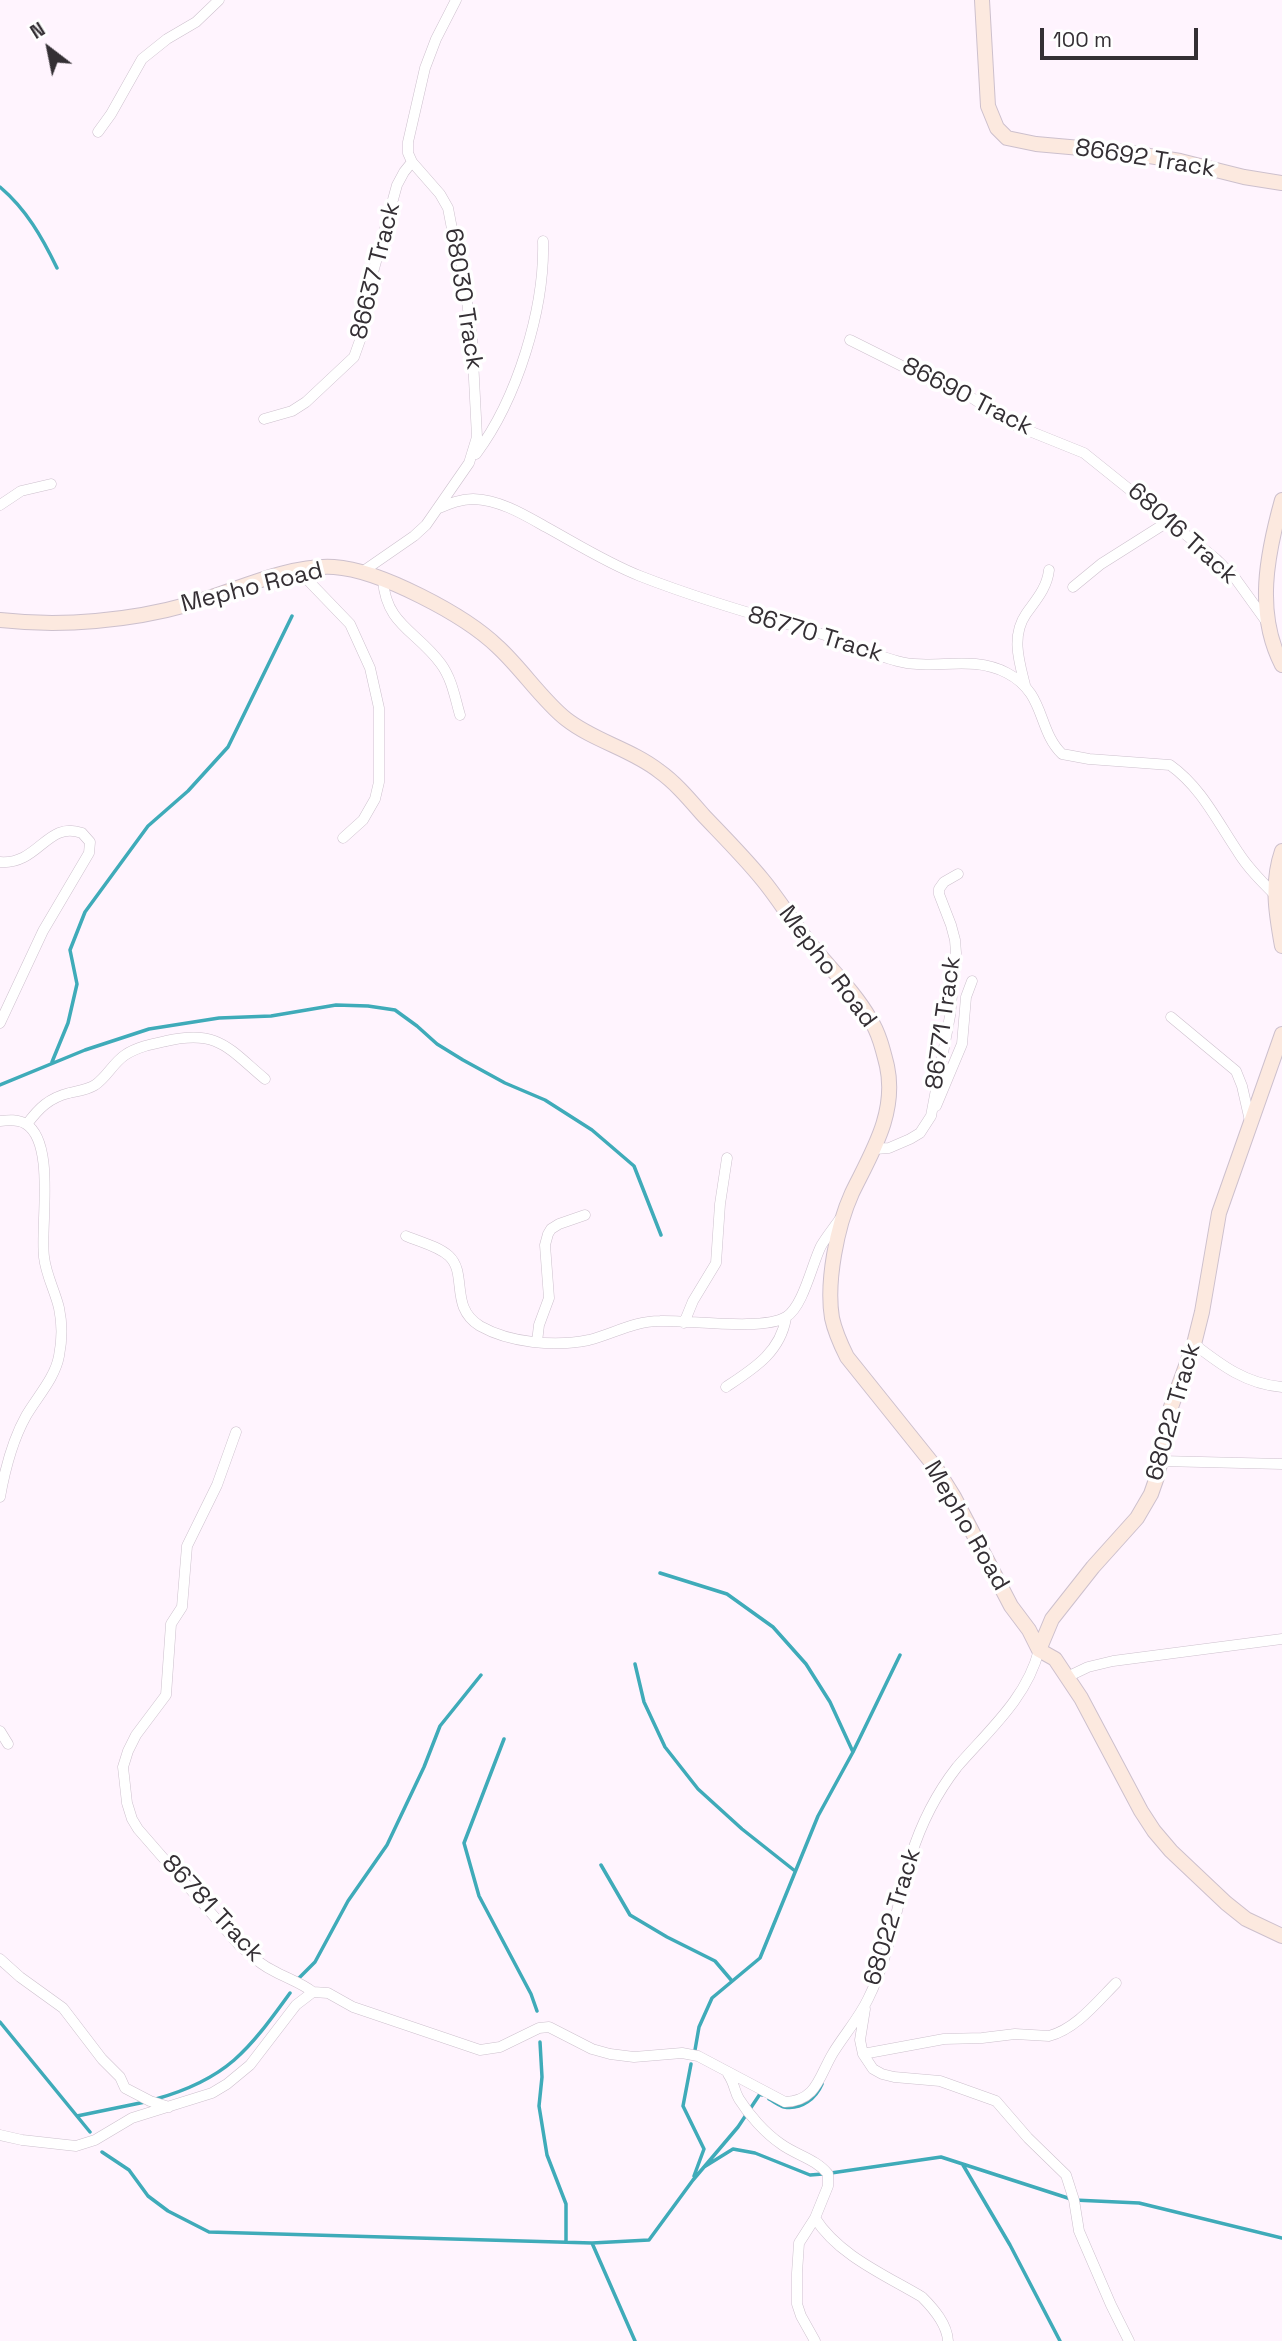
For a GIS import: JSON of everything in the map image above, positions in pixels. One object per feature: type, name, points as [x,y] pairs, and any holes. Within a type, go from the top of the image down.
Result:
[{"type":"street","points":[[97,132],[111,114],[142,59],[167,38],[196,22],[219,0]]},
{"type":"street","points":[[412,162],[408,153],[408,142],[425,68],[456,0]]},
{"type":"street","name":"86692 Track","points":[[982,0],[988,106],[997,128],[1007,138],[1035,144],[1167,159],[1282,183]]},
{"type":"street","name":"86637 Track","points":[[264,419],[292,411],[306,402],[354,357],[362,336],[377,255],[397,185],[412,162]]},
{"type":"street","name":"68030 Track","points":[[362,572],[426,525],[469,463],[478,427],[472,341],[463,270],[448,208],[440,194],[412,162]]},
{"type":"street","points":[[469,463],[492,430],[515,382],[541,293],[543,241]]},
{"type":"street","name":"86690 Track","points":[[850,340],[948,389],[969,396],[1012,424],[1084,453]]},
{"type":"street","name":"68016 Track","points":[[1084,453],[1226,568],[1266,621],[1282,665]]},
{"type":"street","points":[[0,505],[21,491],[51,484]]},
{"type":"street","name":"86770 Track","points":[[437,509],[460,500],[472,499],[504,505],[618,567],[739,611],[814,632],[898,661],[915,664],[974,663],[990,667],[1015,677],[1025,686]]},
{"type":"street","points":[[1266,621],[1265,598],[1269,561],[1281,507]]},
{"type":"street","points":[[1073,587],[1101,564],[1169,521]]},
{"type":"street","name":"Mepho Road","points":[[0,620],[81,622],[148,614],[299,571],[332,567],[362,572],[400,586],[467,622],[496,644],[563,717],[583,731],[644,760],[677,786],[763,880],[803,935],[854,995],[871,1020],[881,1043],[888,1070],[888,1110],[875,1149],[837,1233],[832,1279],[831,1315],[847,1357],[936,1468],[1002,1589],[1039,1650],[1055,1659],[1067,1677],[1097,1725],[1154,1831],[1171,1851],[1226,1903],[1246,1919],[1282,1936]]},
{"type":"street","points":[[1049,570],[1044,588],[1020,626],[1017,650],[1025,686],[1040,711],[1052,740],[1062,754],[1089,759],[1170,765],[1195,788],[1249,867],[1274,894]]},
{"type":"street","points":[[299,571],[350,624],[370,668],[379,708],[379,782],[375,799],[363,820],[343,838]]},
{"type":"street","points":[[383,580],[384,596],[394,617],[432,652],[443,667],[451,683],[460,715]]},
{"type":"street","points":[[0,862],[6,863],[30,855],[50,837],[65,831],[82,833],[90,842],[89,853],[43,931],[0,1023]]},
{"type":"street","points":[[1282,851],[1274,894],[1282,946]]},
{"type":"street","name":"86771 Track","points":[[875,1149],[888,1148],[910,1139],[920,1133],[931,1116],[950,1016],[956,953],[953,932],[939,894],[944,883],[958,874]]},
{"type":"street","points":[[931,1116],[961,1044],[966,997],[972,981]]},
{"type":"street","points":[[1171,1017],[1236,1071],[1250,1121]]},
{"type":"street","name":"68022 Track","points":[[313,1992],[328,1993],[354,2007],[480,2050],[500,2048],[540,2028],[549,2028],[592,2049],[610,2054],[634,2057],[682,2053],[698,2056],[785,2102],[795,2102],[815,2089],[834,2051],[867,2002],[886,1953],[901,1889],[924,1820],[938,1794],[1023,1689],[1052,1619],[1145,1505],[1155,1485],[1171,1407],[1194,1344],[1208,1284],[1219,1213],[1282,1034]]},
{"type":"street","points":[[27,1124],[41,1106],[51,1099],[93,1086],[124,1055],[170,1040],[201,1036],[213,1039],[265,1079]]},
{"type":"street","points":[[0,1121],[18,1120],[27,1124],[37,1140],[45,1171],[43,1254],[60,1309],[59,1354],[50,1378],[19,1430],[6,1467],[0,1497]]},
{"type":"street","points":[[684,1323],[693,1301],[716,1263],[727,1158]]},
{"type":"street","points":[[726,1387],[770,1354],[786,1318],[797,1306],[821,1247],[844,1214]]},
{"type":"street","points":[[537,1342],[539,1325],[549,1298],[545,1245],[548,1234],[559,1224],[585,1215]]},
{"type":"street","points":[[406,1236],[451,1258],[456,1267],[460,1298],[469,1318],[505,1338],[568,1343],[588,1340],[641,1322],[761,1323],[786,1318]]},
{"type":"street","points":[[1194,1344],[1241,1377],[1259,1384],[1282,1387]]},
{"type":"street","name":"86781 Track","points":[[236,1432],[217,1485],[187,1546],[182,1607],[171,1624],[166,1695],[136,1735],[128,1751],[123,1767],[124,1784],[132,1819],[239,1945],[270,1969],[297,1980],[313,1992]]},
{"type":"street","points":[[1161,1461],[1282,1464]]},
{"type":"street","points":[[1067,1677],[1088,1667],[1114,1661],[1282,1639]]},
{"type":"street","points":[[0,1731],[8,1744]]},
{"type":"street","points":[[0,1959],[63,2008],[102,2059],[120,2077],[125,2088],[169,2107]]},
{"type":"street","points":[[863,2054],[944,2039],[1015,2034],[1049,2036],[1078,2019],[1116,1983]]},
{"type":"street","points":[[0,2135],[76,2146],[95,2140],[132,2118],[212,2093],[240,2076],[265,2048],[296,2005],[313,1992]]},
{"type":"street","points":[[867,2002],[860,2040],[863,2054],[873,2069],[881,2074],[940,2081],[996,2101],[1028,2138],[1066,2175],[1077,2223],[1090,2258],[1129,2341]]},
{"type":"street","points":[[726,2071],[734,2083],[737,2096],[768,2134],[780,2144],[818,2164],[828,2174],[828,2186],[799,2243],[797,2304],[815,2341]]},
{"type":"street","points":[[814,2218],[833,2242],[922,2297],[945,2326],[948,2341]]},
{"type":"waterway","points":[[0,187],[33,224],[57,268]]},
{"type":"waterway","points":[[52,1062],[68,1023],[77,984],[70,950],[85,912],[148,826],[188,791],[228,747],[292,616]]},
{"type":"waterway","points":[[0,1085],[85,1050],[149,1029],[219,1018],[271,1016],[336,1005],[395,1010],[437,1044],[463,1060],[505,1083],[545,1100],[592,1130],[634,1166],[661,1235]]},
{"type":"waterway","points":[[660,1573],[727,1594],[773,1627],[806,1664],[830,1702],[853,1752]]},
{"type":"waterway","points":[[695,2050],[699,2027],[712,1998],[760,1958],[818,1816],[853,1752],[900,1655]]},
{"type":"waterway","points":[[635,1664],[644,1702],[665,1747],[698,1789],[742,1829],[795,1871]]},
{"type":"waterway","points":[[299,1978],[315,1962],[348,1901],[387,1845],[440,1726],[481,1675]]},
{"type":"waterway","points":[[504,1739],[464,1843],[479,1896],[531,1994],[537,2011]]},
{"type":"waterway","points":[[601,1865],[630,1915],[715,1961],[732,1981]]},
{"type":"waterway","points":[[156,2099],[180,2091],[219,2072],[248,2047],[290,1993]]},
{"type":"waterway","points":[[0,2022],[90,2132]]},
{"type":"waterway","points":[[540,2042],[542,2077],[539,2106],[547,2155],[566,2204],[566,2242]]},
{"type":"waterway","points":[[691,2064],[683,2106],[704,2149],[694,2176]]},
{"type":"waterway","points":[[769,2099],[784,2107],[797,2107],[812,2098],[822,2084]]},
{"type":"waterway","points":[[592,2243],[649,2240],[693,2180],[738,2127],[760,2094],[762,2095]]},
{"type":"waterway","points":[[77,2116],[145,2102]]},
{"type":"waterway","points":[[704,2167],[733,2149],[755,2153],[810,2175],[823,2174]]},
{"type":"waterway","points":[[102,2152],[129,2170],[148,2196],[168,2211],[209,2232],[592,2243],[635,2341]]},
{"type":"waterway","points":[[831,2173],[941,2157],[1074,2200],[1139,2203],[1282,2238]]},
{"type":"waterway","points":[[963,2165],[1010,2245],[1060,2341]]}]
